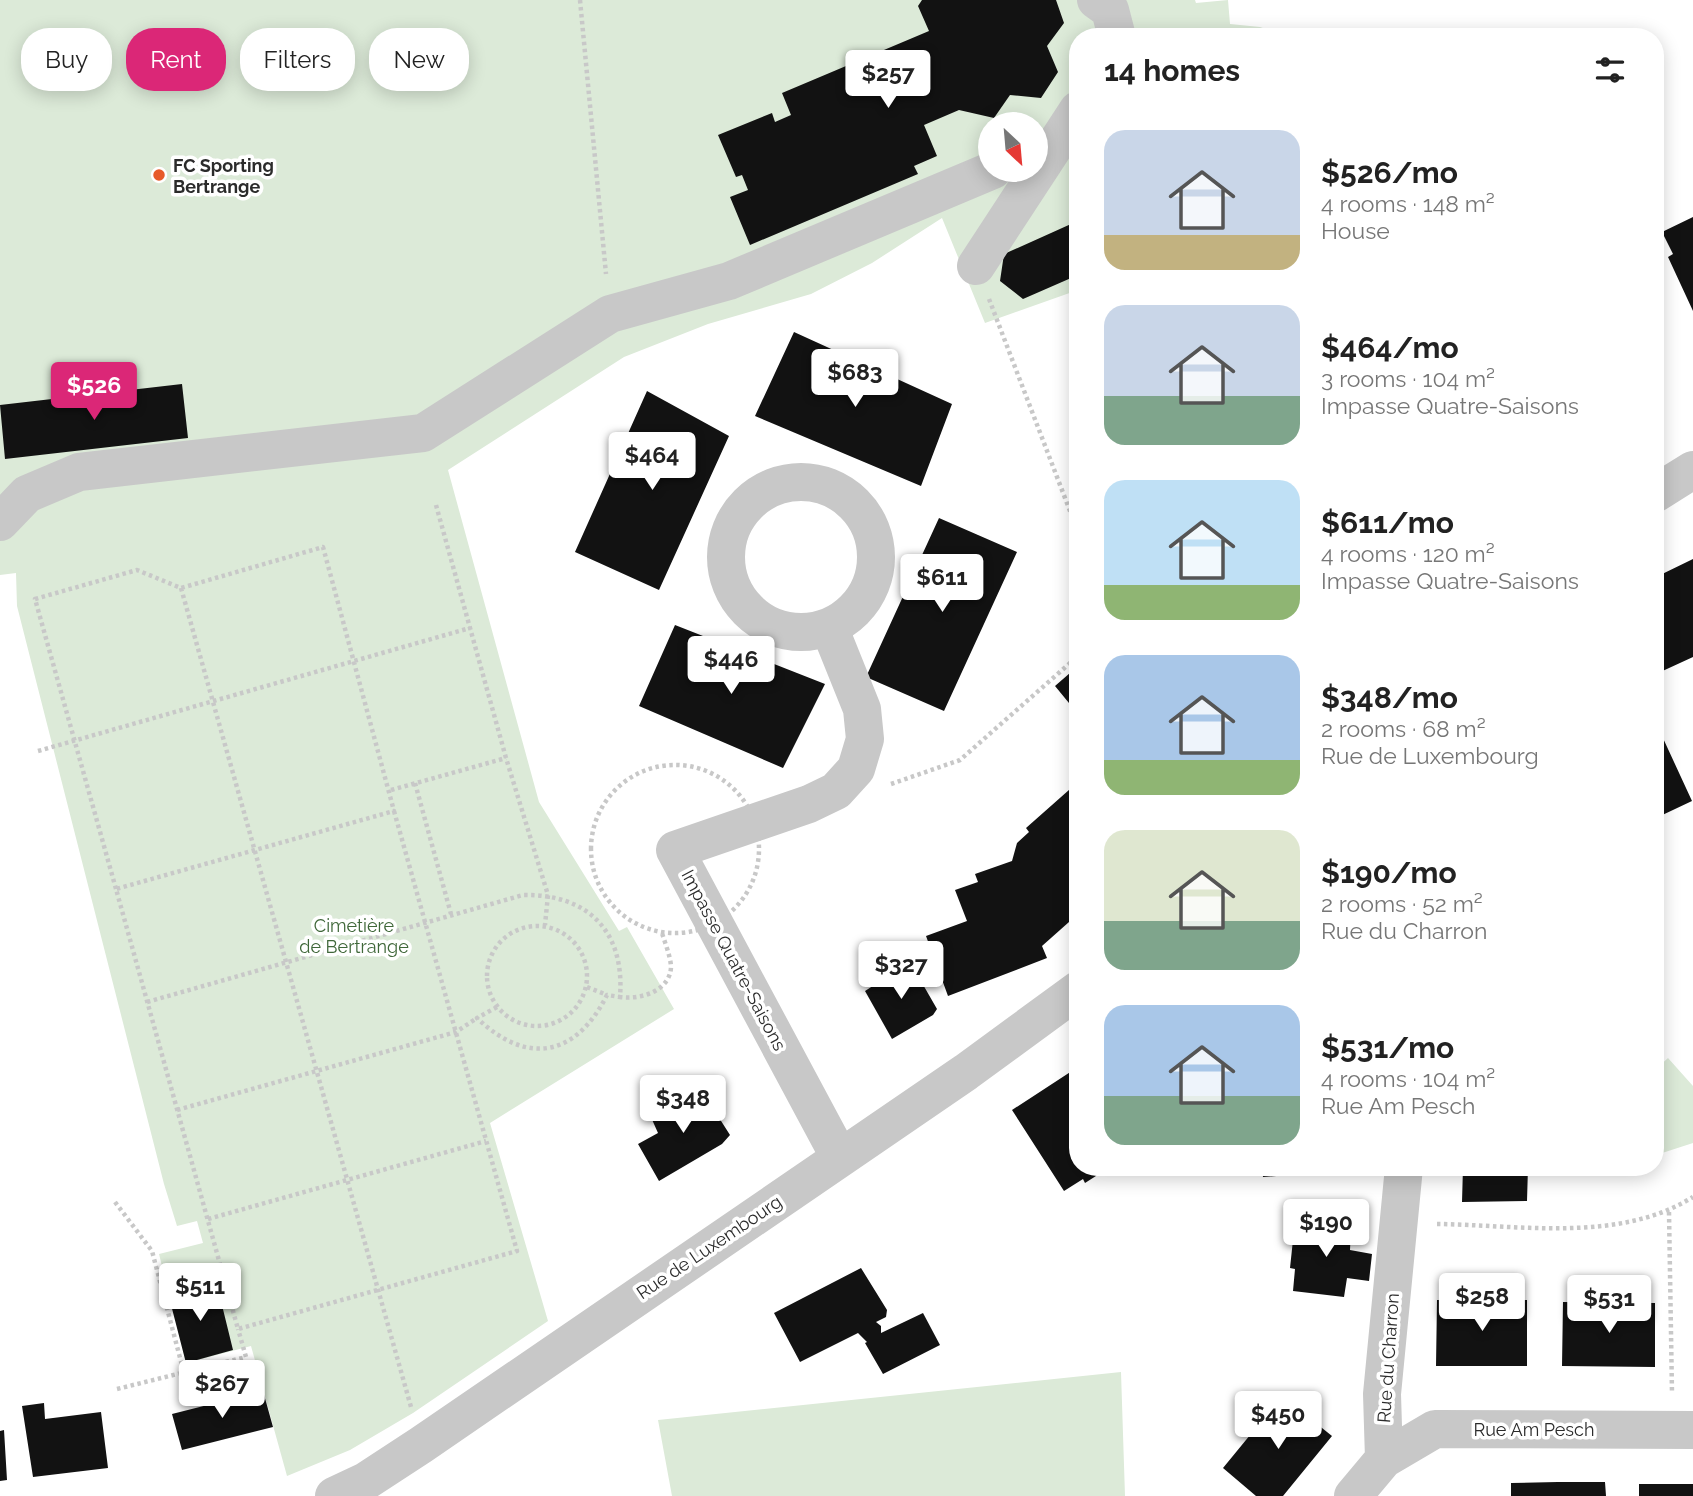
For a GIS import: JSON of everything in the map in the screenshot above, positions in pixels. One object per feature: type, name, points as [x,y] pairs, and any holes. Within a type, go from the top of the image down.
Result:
[{"type":"street","points":[[1096,0],[1110,10],[1115,28]]},
{"type":"street","points":[[1048,145],[1069,120]]},
{"type":"street","points":[[0,522],[27,494],[79,472],[423,433],[610,314],[729,281],[978,176]]},
{"type":"street","points":[[976,266],[1025,182]]},
{"type":"street","points":[[1664,488],[1693,470]]},
{"type":"street","name":"Impasse Quatre-Saisons","points":[[829,627],[862,709],[865,739],[856,769],[836,791],[756,825],[674,850],[840,1157]]},
{"type":"street","name":"Rue de Luxembourg","points":[[334,1496],[366,1481],[421,1445],[966,1072],[1069,996]]},
{"type":"street","name":"Rue du Charron","points":[[1384,1458],[1382,1394],[1403,1176]]},
{"type":"street","name":"Rue Am Pesch","points":[[1384,1458],[1435,1429],[1683,1430]]},
{"type":"street","points":[[1353,1496],[1384,1458]]},
{"type":"path","points":[[580,0],[610,314]]},
{"type":"path","points":[[976,266],[1069,509]]},
{"type":"path","points":[[436,505],[506,758],[548,895],[545,925]]},
{"type":"path","points":[[117,1390],[246,1357],[238,1329],[208,1219],[147,1002],[116,889],[74,741],[35,599],[137,570],[181,588],[323,547],[517,1251],[238,1329]]},
{"type":"path","points":[[181,588],[421,1445]]},
{"type":"path","points":[[38,751],[470,628]]},
{"type":"path","points":[[836,791],[858,795],[960,760],[1069,664]]},
{"type":"path","points":[[391,790],[506,758]]},
{"type":"path","points":[[415,783],[451,914]]},
{"type":"path","points":[[116,889],[394,811]]},
{"type":"path","points":[[147,1002],[523,895],[548,895],[570,901],[590,913],[606,930],[617,951],[622,974],[620,997]]},
{"type":"path","points":[[545,925],[561,931],[579,948],[588,971],[587,987],[580,1002],[569,1015],[540,1027],[516,1021],[497,1007],[489,992],[486,974],[489,957],[512,932],[528,926],[545,925]]},
{"type":"path","points":[[587,987],[607,995],[636,1000],[662,987],[671,968],[662,933]]},
{"type":"path","points":[[477,1018],[497,1037],[522,1048],[550,1048],[575,1038],[595,1019],[607,995]]},
{"type":"path","points":[[177,1110],[456,1032],[497,1007]]},
{"type":"path","points":[[208,1219],[486,1141]]},
{"type":"path","points":[[1399,1220],[1618,1226],[1669,1212],[1693,1197]]},
{"type":"path","points":[[115,1202],[152,1251],[184,1373]]},
{"type":"path","points":[[1669,1212],[1683,1430]]},
{"type":"green space","name":"Cimetière de Bertrange","points":[[0,0],[1195,0],[1196,3],[1228,0],[1230,24],[1263,28],[1069,28],[1069,293],[985,323],[942,218],[872,263],[811,294],[708,324],[624,357],[448,470],[539,802],[619,931],[627,927],[674,1009],[490,1123],[548,1321],[413,1413],[350,1450],[287,1476],[251,1346],[186,1363],[159,1254],[203,1243],[197,1221],[177,1226],[164,1184],[17,606],[16,573],[0,575]]},
{"type":"green space","points":[[1668,1058],[1693,1086],[1693,1143],[1664,1152],[1664,1062]]},
{"type":"green space","points":[[1121,1372],[1125,1496],[672,1496],[658,1420]]},
{"type":"building","points":[[922,0],[1056,0],[1064,23],[1047,46],[1058,72],[1041,98],[1010,95],[998,112],[978,112],[978,114],[959,110],[924,125],[937,156],[914,166],[918,174],[750,245],[730,197],[748,190],[742,175],[736,177],[718,135],[772,113],[775,122],[791,115],[782,93],[929,31],[918,6]]},
{"type":"building","points":[[1693,217],[1693,311],[1668,257],[1673,254],[1664,231]]},
{"type":"building","points":[[1069,225],[1069,279],[1023,299],[1000,281],[1004,254]]},
{"type":"building","points":[[794,332],[952,404],[921,486],[755,416]]},
{"type":"building","points":[[182,384],[188,438],[5,459],[0,405]]},
{"type":"building","points":[[647,391],[729,436],[659,590],[575,552]]},
{"type":"building","points":[[939,518],[1017,552],[944,711],[866,677]]},
{"type":"building","points":[[1693,559],[1693,657],[1664,670],[1664,573]]},
{"type":"building","points":[[675,625],[825,684],[783,768],[639,706]]},
{"type":"building","points":[[1069,674],[1069,703],[1055,686]]},
{"type":"building","points":[[1664,740],[1692,801],[1664,814]]},
{"type":"building","points":[[1069,790],[1069,922],[1042,946],[1047,958],[948,996],[926,936],[967,921],[955,890],[978,882],[975,874],[1012,861],[1017,843],[1029,832],[1026,828]]},
{"type":"building","points":[[910,962],[937,1009],[933,1015],[892,1039],[865,991]]},
{"type":"building","points":[[1069,1073],[1069,1176],[1096,1176],[1085,1183],[1083,1179],[1064,1191],[1012,1110]]},
{"type":"building","points":[[702,1091],[730,1135],[722,1144],[659,1181],[638,1144],[658,1133],[650,1115],[659,1108]]},
{"type":"building","points":[[1463,1176],[1528,1176],[1527,1201],[1462,1202]]},
{"type":"building","points":[[1295,1221],[1351,1227],[1350,1250],[1372,1254],[1369,1281],[1347,1278],[1344,1297],[1293,1291],[1295,1269],[1290,1268]]},
{"type":"building","points":[[861,1268],[887,1310],[886,1317],[876,1322],[881,1326],[881,1333],[923,1313],[940,1345],[883,1374],[865,1343],[867,1342],[858,1333],[800,1362],[774,1313]]},
{"type":"building","points":[[204,1283],[208,1300],[220,1297],[233,1350],[186,1363],[168,1293]]},
{"type":"building","points":[[1437,1300],[1527,1300],[1527,1366],[1436,1366]]},
{"type":"building","points":[[1563,1302],[1655,1303],[1655,1367],[1562,1366]]},
{"type":"building","points":[[263,1391],[273,1427],[182,1450],[172,1414]]},
{"type":"building","points":[[1282,1396],[1332,1436],[1283,1496],[1256,1496],[1223,1468]]},
{"type":"building","points":[[44,1403],[45,1419],[101,1412],[108,1468],[33,1477],[22,1406]]},
{"type":"building","points":[[4,1430],[7,1480],[0,1481],[0,1431]]},
{"type":"building","points":[[1605,1482],[1606,1496],[1511,1496],[1511,1483]]},
{"type":"building","points":[[1639,1484],[1693,1484],[1693,1496],[1639,1496]]},
{"type":"place","name":"FC Sporting Bertrange","points":[[159,175]]}]
